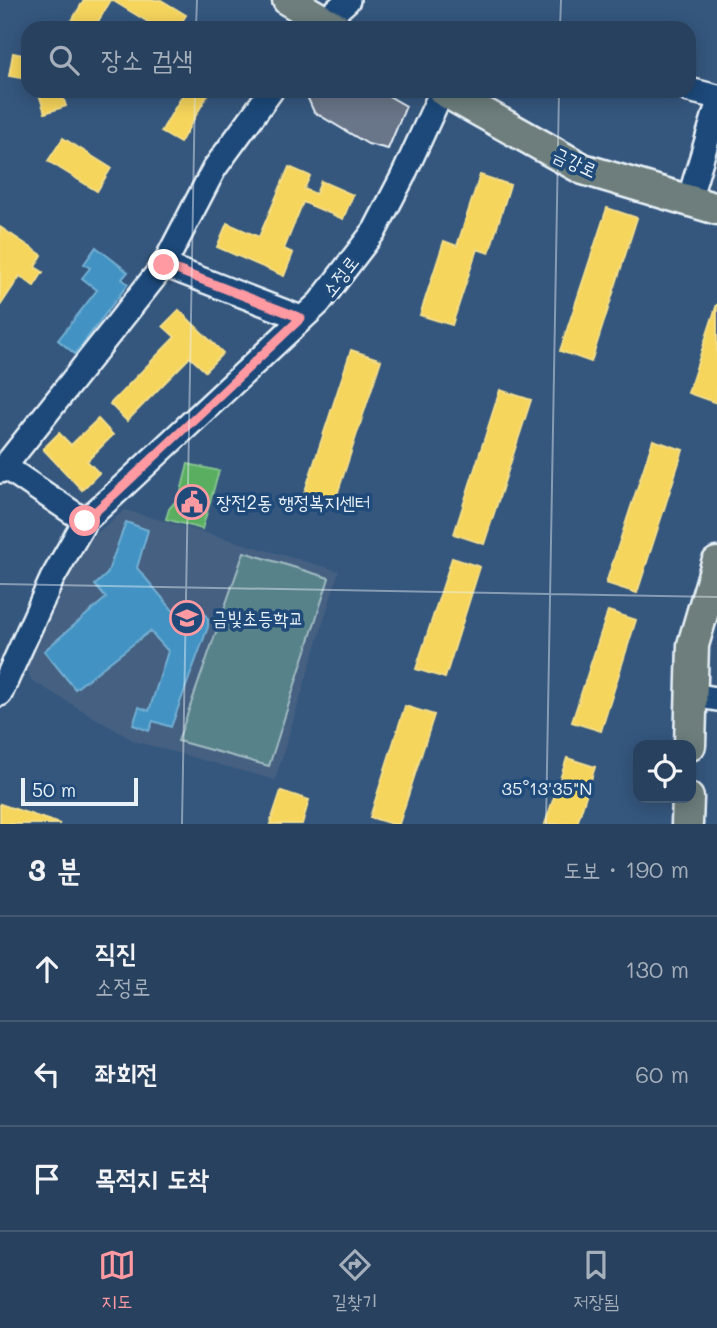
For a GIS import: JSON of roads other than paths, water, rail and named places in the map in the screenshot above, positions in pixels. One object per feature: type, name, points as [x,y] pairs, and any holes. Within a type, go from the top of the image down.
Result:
[{"type":"main road","points":[[288,0],[320,21]]},
{"type":"main road","name":"금강로","points":[[456,98],[583,169],[703,204]]},
{"type":"main road","points":[[691,740],[704,697],[693,645],[717,563]]},
{"type":"main road","points":[[687,824],[688,803]]},
{"type":"street","points":[[329,21],[348,0]]},
{"type":"street","points":[[696,92],[717,97]]},
{"type":"street","points":[[85,521],[2,468],[164,265],[214,169],[266,98]]},
{"type":"street","name":"소정로","points":[[0,694],[52,579],[85,521],[319,303],[375,230],[440,98]]},
{"type":"street","points":[[703,204],[717,107]]},
{"type":"street","points":[[164,265],[301,318]]},
{"type":"place","name":"장전2동 행정복지센터","points":[[192,502]]},
{"type":"place","name":"금빛초등학교","points":[[187,618]]}]
